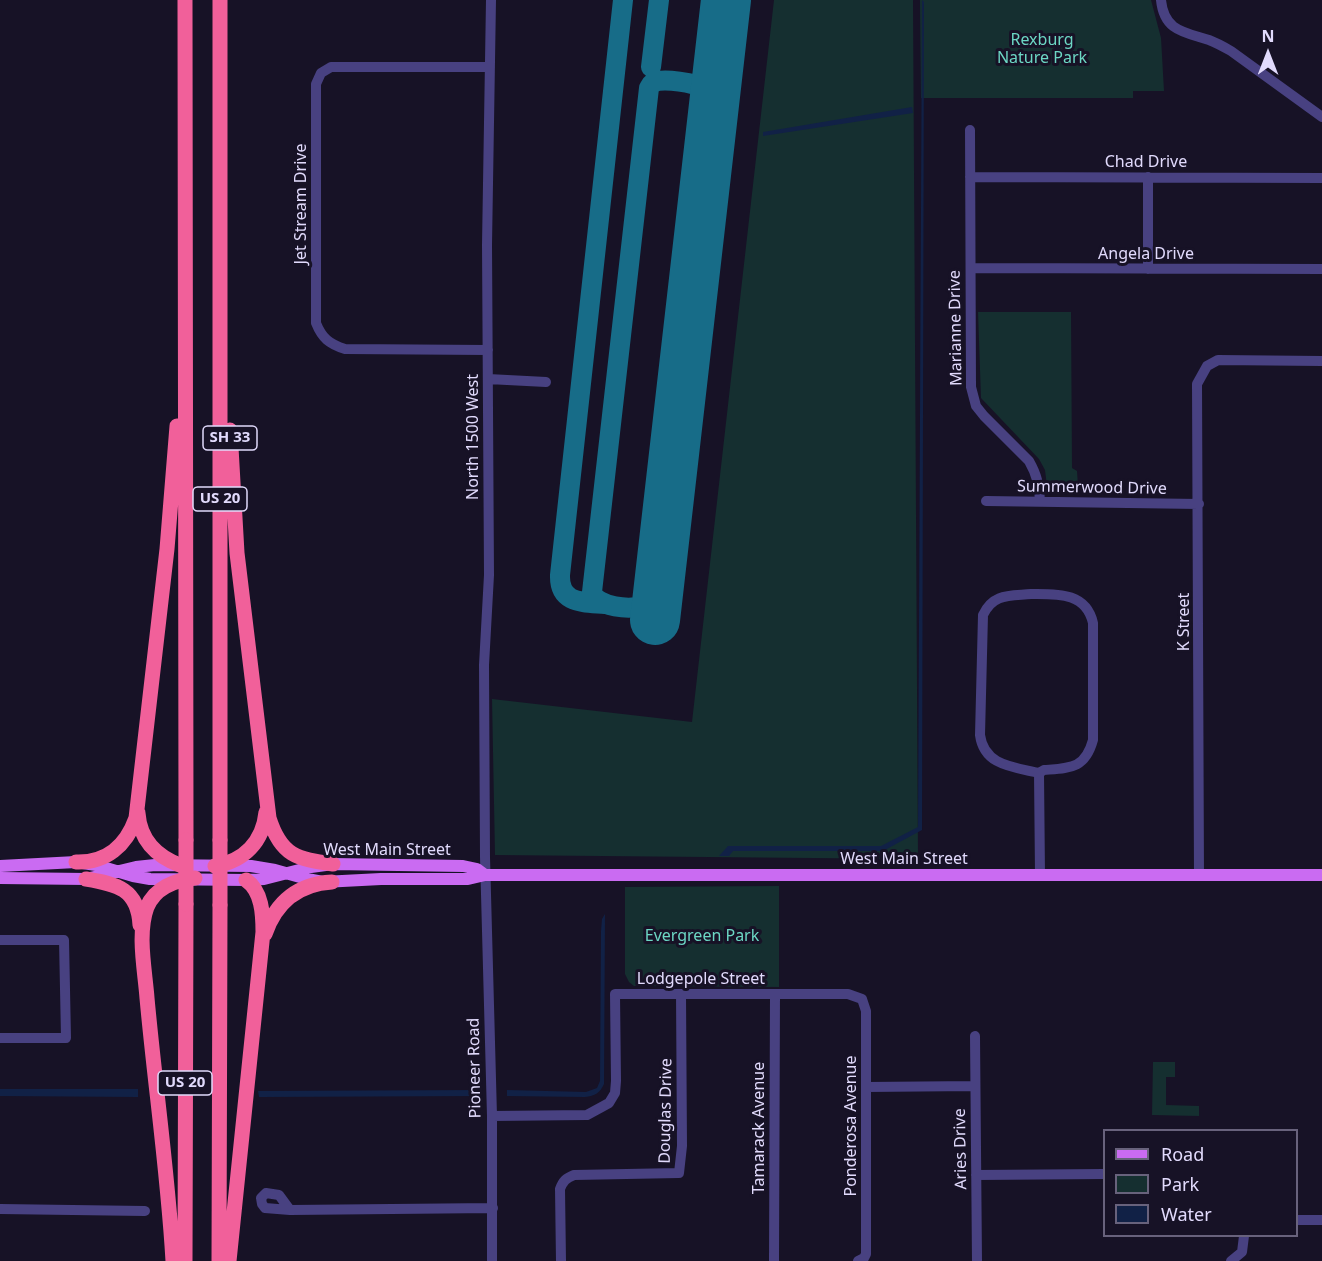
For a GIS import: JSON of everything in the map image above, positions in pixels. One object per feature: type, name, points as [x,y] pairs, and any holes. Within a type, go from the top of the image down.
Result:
[{"type":"highway","name":"US 20","points":[[185,0],[185,1261]]},
{"type":"highway","name":"US 20","points":[[219,1261],[220,0]]},
{"type":"highway","name":"SH 33","points":[[215,866],[235,860],[253,846],[265,823],[267,800],[233,503],[226,267],[220,158]]},
{"type":"highway","points":[[76,862],[98,860],[117,850],[129,834],[137,810],[167,549],[186,318]]},
{"type":"highway","points":[[267,800],[272,827],[278,841],[285,849],[301,859],[333,864]]},
{"type":"highway","points":[[137,810],[142,832],[150,847],[162,857],[182,866]]},
{"type":"highway","points":[[143,949],[145,915],[154,896],[174,882],[195,878]]},
{"type":"highway","points":[[86,879],[116,885],[131,897],[139,913],[169,1198],[173,1261]]},
{"type":"highway","points":[[229,1261],[263,921],[255,888],[246,880]]},
{"type":"highway","points":[[262,942],[272,916],[289,895],[306,886],[332,882]]},
{"type":"main road","name":"West Main Street","points":[[0,866],[76,862],[150,879],[246,880],[333,864],[463,866],[473,868],[485,875]]},
{"type":"main road","name":"West Main Street","points":[[0,878],[86,879],[146,866],[252,866],[306,879],[332,882],[381,879],[468,879],[485,875],[1322,875]]},
{"type":"street","name":"North 1500 West","points":[[485,875],[484,665],[489,576],[491,0]]},
{"type":"street","points":[[1161,0],[1164,15],[1169,24],[1215,42],[1231,51],[1322,117]]},
{"type":"street","name":"Jet Stream Drive","points":[[488,350],[345,349],[332,345],[321,336],[315,323],[315,84],[321,73],[331,67],[490,67]]},
{"type":"street","name":"Marianne Drive","points":[[970,130],[971,387],[973,398],[984,416],[1029,461],[1038,479],[1040,501]]},
{"type":"street","name":"Chad Drive","points":[[970,177],[1322,178]]},
{"type":"street","points":[[1148,177],[1148,269]]},
{"type":"street","name":"Angela Drive","points":[[971,268],[1322,269]]},
{"type":"street","name":"K Street","points":[[1199,875],[1197,384],[1204,370],[1218,360],[1322,362]]},
{"type":"street","points":[[488,379],[546,382]]},
{"type":"street","name":"Summerwood Drive","points":[[986,501],[1198,504]]},
{"type":"street","points":[[1059,594],[1080,600],[1091,614],[1093,622],[1093,740],[1087,756],[1076,765],[1039,773],[992,759],[984,749],[980,735],[983,615],[991,601],[997,598],[1059,594]]},
{"type":"street","points":[[1039,773],[1040,875]]},
{"type":"street","name":"Pioneer Road","points":[[485,875],[492,1116],[492,1261]]},
{"type":"street","points":[[0,940],[64,940],[66,1038],[0,1038]]},
{"type":"street","name":"Lodgepole Street","points":[[492,1116],[587,1115],[609,1103],[615,1093],[616,1080],[615,994],[866,995]]},
{"type":"street","name":"Douglas Drive","points":[[561,1261],[560,1189],[568,1177],[679,1173],[682,1146],[681,994]]},
{"type":"street","name":"Tamarack Avenue","points":[[774,1261],[775,994]]},
{"type":"street","name":"Ponderosa Avenue","points":[[862,1258],[866,995]]},
{"type":"street","name":"Aries Drive","points":[[975,1036],[977,1261]]},
{"type":"street","points":[[866,1087],[975,1086]]},
{"type":"street","points":[[976,1175],[1103,1174]]},
{"type":"street","points":[[290,1210],[493,1208]]},
{"type":"street","points":[[0,1209],[145,1211]]},
{"type":"street","points":[[1298,1220],[1322,1220]]},
{"type":"street","points":[[1232,1261],[1242,1252],[1244,1237]]},
{"type":"green space","points":[[774,0],[913,0],[918,859],[495,855],[492,699],[692,722]]},
{"type":"green space","name":"Rexburg Nature Park","points":[[920,0],[1151,0],[1161,38],[1164,91],[1133,91],[1133,98],[921,98]]},
{"type":"green space","points":[[978,312],[1071,312],[1072,468],[1077,471],[1078,486],[1047,486],[1045,470],[1039,459],[981,398]]},
{"type":"green space","name":"Evergreen Park","points":[[779,886],[779,987],[634,986],[629,982],[625,974],[625,887]]},
{"type":"green space","points":[[1153,1062],[1175,1062],[1175,1077],[1166,1077],[1166,1105],[1199,1106],[1199,1116],[1152,1115]]},
{"type":"water","points":[[922,0],[924,2],[922,830],[883,851],[733,851],[729,856],[719,856],[728,846],[881,846],[918,827]]},
{"type":"water","points":[[912,107],[913,113],[763,136],[763,132]]},
{"type":"water","points":[[605,914],[604,1084],[599,1092],[585,1097],[507,1096],[507,1090],[586,1092],[597,1088],[600,1081],[601,931]]},
{"type":"water","points":[[0,1089],[138,1089],[138,1097],[0,1096]]},
{"type":"water","points":[[481,1090],[481,1096],[259,1097],[258,1091]]},
{"type":"taxiway","points":[[605,604],[574,600],[564,591],[560,575],[623,0]]},
{"type":"taxiway","points":[[651,67],[659,0]]},
{"type":"taxiway","points":[[692,84],[702,82],[709,77],[719,61]]},
{"type":"taxiway","points":[[659,591],[647,604],[632,608],[607,604],[600,601],[592,592],[649,88],[653,83],[659,81],[693,84],[707,93],[714,109]]},
{"type":"runway","points":[[655,620],[726,0]]}]
